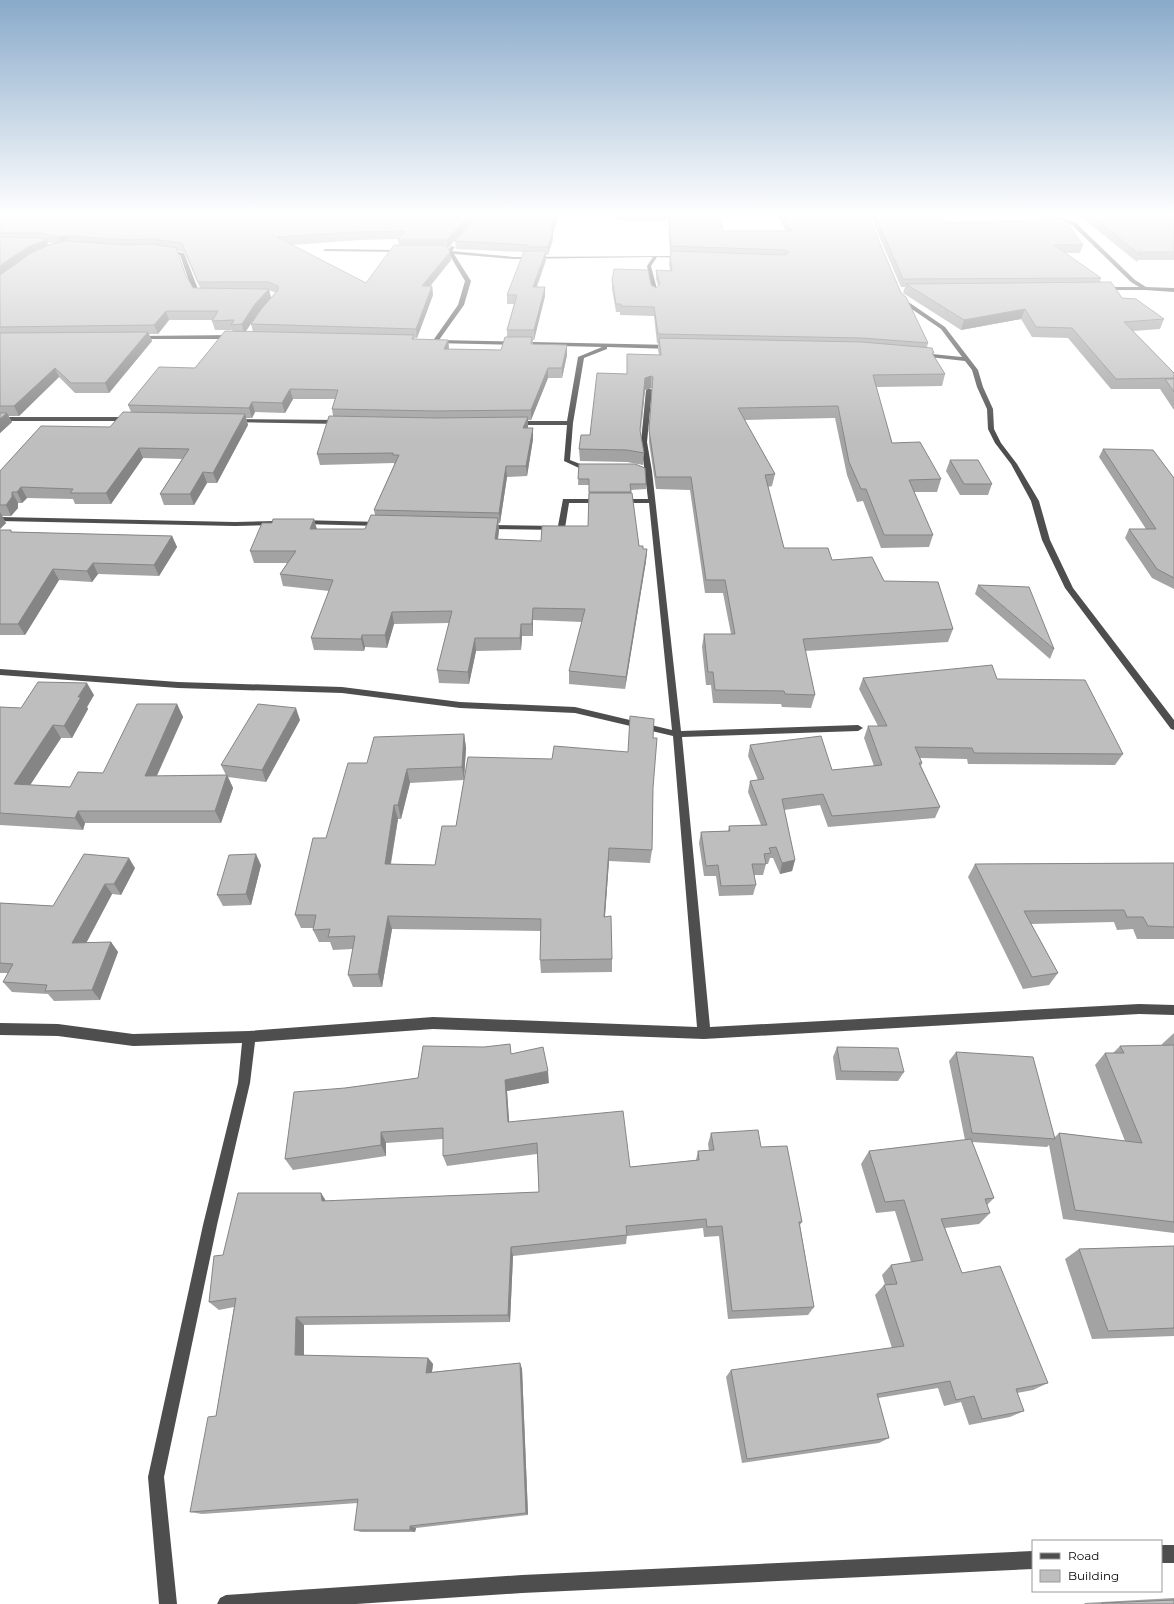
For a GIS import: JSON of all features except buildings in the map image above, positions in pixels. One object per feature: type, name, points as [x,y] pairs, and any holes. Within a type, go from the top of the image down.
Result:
[{"type":"street","points":[[195,290],[198,294],[211,295]]},
{"type":"street","points":[[435,342],[461,305],[465,290]]},
{"type":"street","points":[[898,290],[902,300],[943,328],[975,370],[980,387],[990,409],[992,429],[998,443],[1014,464],[1035,501],[1046,540],[1070,588],[1174,726]]},
{"type":"street","points":[[129,338],[239,337]]},
{"type":"street","points":[[427,342],[676,347]]},
{"type":"street","points":[[567,345],[581,357]]},
{"type":"street","points":[[581,357],[610,346]]},
{"type":"street","points":[[914,355],[967,359]]},
{"type":"street","points":[[581,357],[570,423],[567,461],[579,466],[600,466]]},
{"type":"street","points":[[649,390],[644,442],[646,470],[652,501],[676,734],[704,1033]]},
{"type":"street","points":[[0,419],[138,418]]},
{"type":"street","points":[[224,420],[349,422]]},
{"type":"street","points":[[510,423],[570,423]]},
{"type":"street","points":[[482,527],[561,528],[566,501],[652,501]]},
{"type":"street","points":[[0,519],[235,524],[288,522],[391,524]]},
{"type":"street","points":[[0,672],[178,685],[342,690],[460,704],[575,710],[676,734],[858,728]]},
{"type":"street","points":[[0,1029],[58,1030],[133,1040],[249,1037],[433,1023],[704,1033],[1139,1009],[1174,1010]]},
{"type":"street","points":[[168,1604],[156,1477],[210,1225],[244,1083],[249,1037]]},
{"type":"street","points":[[1162,1554],[1174,1554]]},
{"type":"street","points":[[226,1604],[522,1584],[1032,1560]]}]
